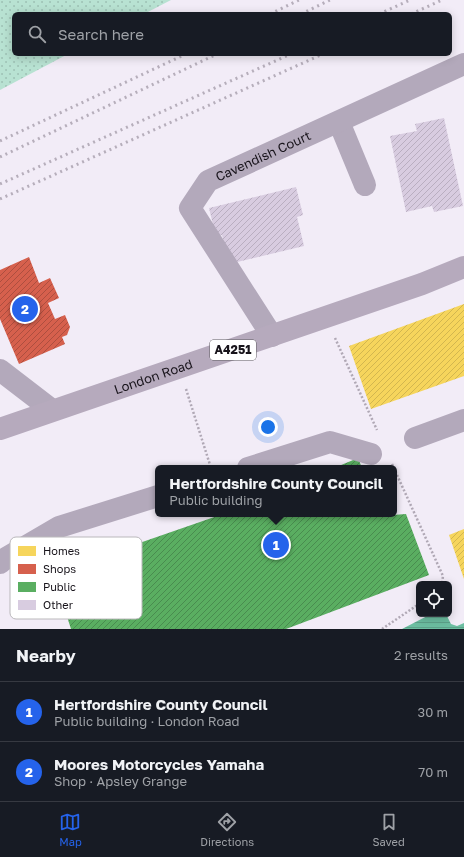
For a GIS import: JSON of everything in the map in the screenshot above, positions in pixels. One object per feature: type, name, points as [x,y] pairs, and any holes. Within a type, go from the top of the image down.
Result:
[{"type":"main road","name":"London Road","points":[[0,429],[272,336],[325,316],[422,284],[464,267]]},
{"type":"street","name":"Cavendish Court","points":[[272,336],[190,208],[208,181],[464,64]]},
{"type":"street","points":[[339,122],[365,184]]},
{"type":"street","points":[[0,370],[52,410]]},
{"type":"street","points":[[415,438],[464,420]]},
{"type":"street","points":[[257,465],[330,442],[371,454]]},
{"type":"street","points":[[42,537],[59,527],[155,497]]},
{"type":"street","points":[[0,563],[10,556]]},
{"type":"path","points":[[179,368],[210,465]]},
{"type":"path","points":[[382,629],[416,606]]},
{"type":"shaded area","points":[[0,0],[171,0],[148,12],[12,12],[12,56],[64,56],[0,90]]},
{"type":"shaded area","points":[[425,617],[448,617],[451,624],[457,626],[464,623],[464,629],[402,629]]},
{"type":"building: Homes","points":[[464,304],[464,376],[371,409],[349,346]]},
{"type":"building: Homes","points":[[464,529],[464,579],[449,535]]},
{"type":"building: Shops","points":[[29,257],[39,283],[50,278],[59,298],[48,303],[55,319],[65,315],[70,327],[67,335],[62,337],[65,344],[19,364],[0,319],[0,270]]},
{"type":"building: Public","points":[[358,458],[361,465],[341,465]]},
{"type":"building: Public","points":[[406,514],[429,575],[286,629],[71,629],[68,619],[142,619],[142,542],[214,517],[397,517],[397,515]]},
{"type":"building: Other","points":[[444,118],[463,206],[434,212],[432,206],[406,212],[390,136],[417,131],[415,124]]},
{"type":"building: Other","points":[[296,187],[303,215],[297,217],[304,246],[229,264],[222,235],[216,237],[209,208]]},
{"type":"railway","points":[[274,12],[299,0]]},
{"type":"railway","points":[[305,12],[330,0]]},
{"type":"railway","points":[[383,12],[410,0]]},
{"type":"railway","points":[[415,12],[442,0]]},
{"type":"railway","points":[[0,141],[182,56]]},
{"type":"railway","points":[[0,157],[213,56]]},
{"type":"railway","points":[[0,184],[287,56]]},
{"type":"railway","points":[[0,199],[319,56]]},
{"type":"place","name":"Moores Motorcycles Yamaha","points":[[25,309]]},
{"type":"place","name":"Hertfordshire County Council","points":[[276,545]]}]
